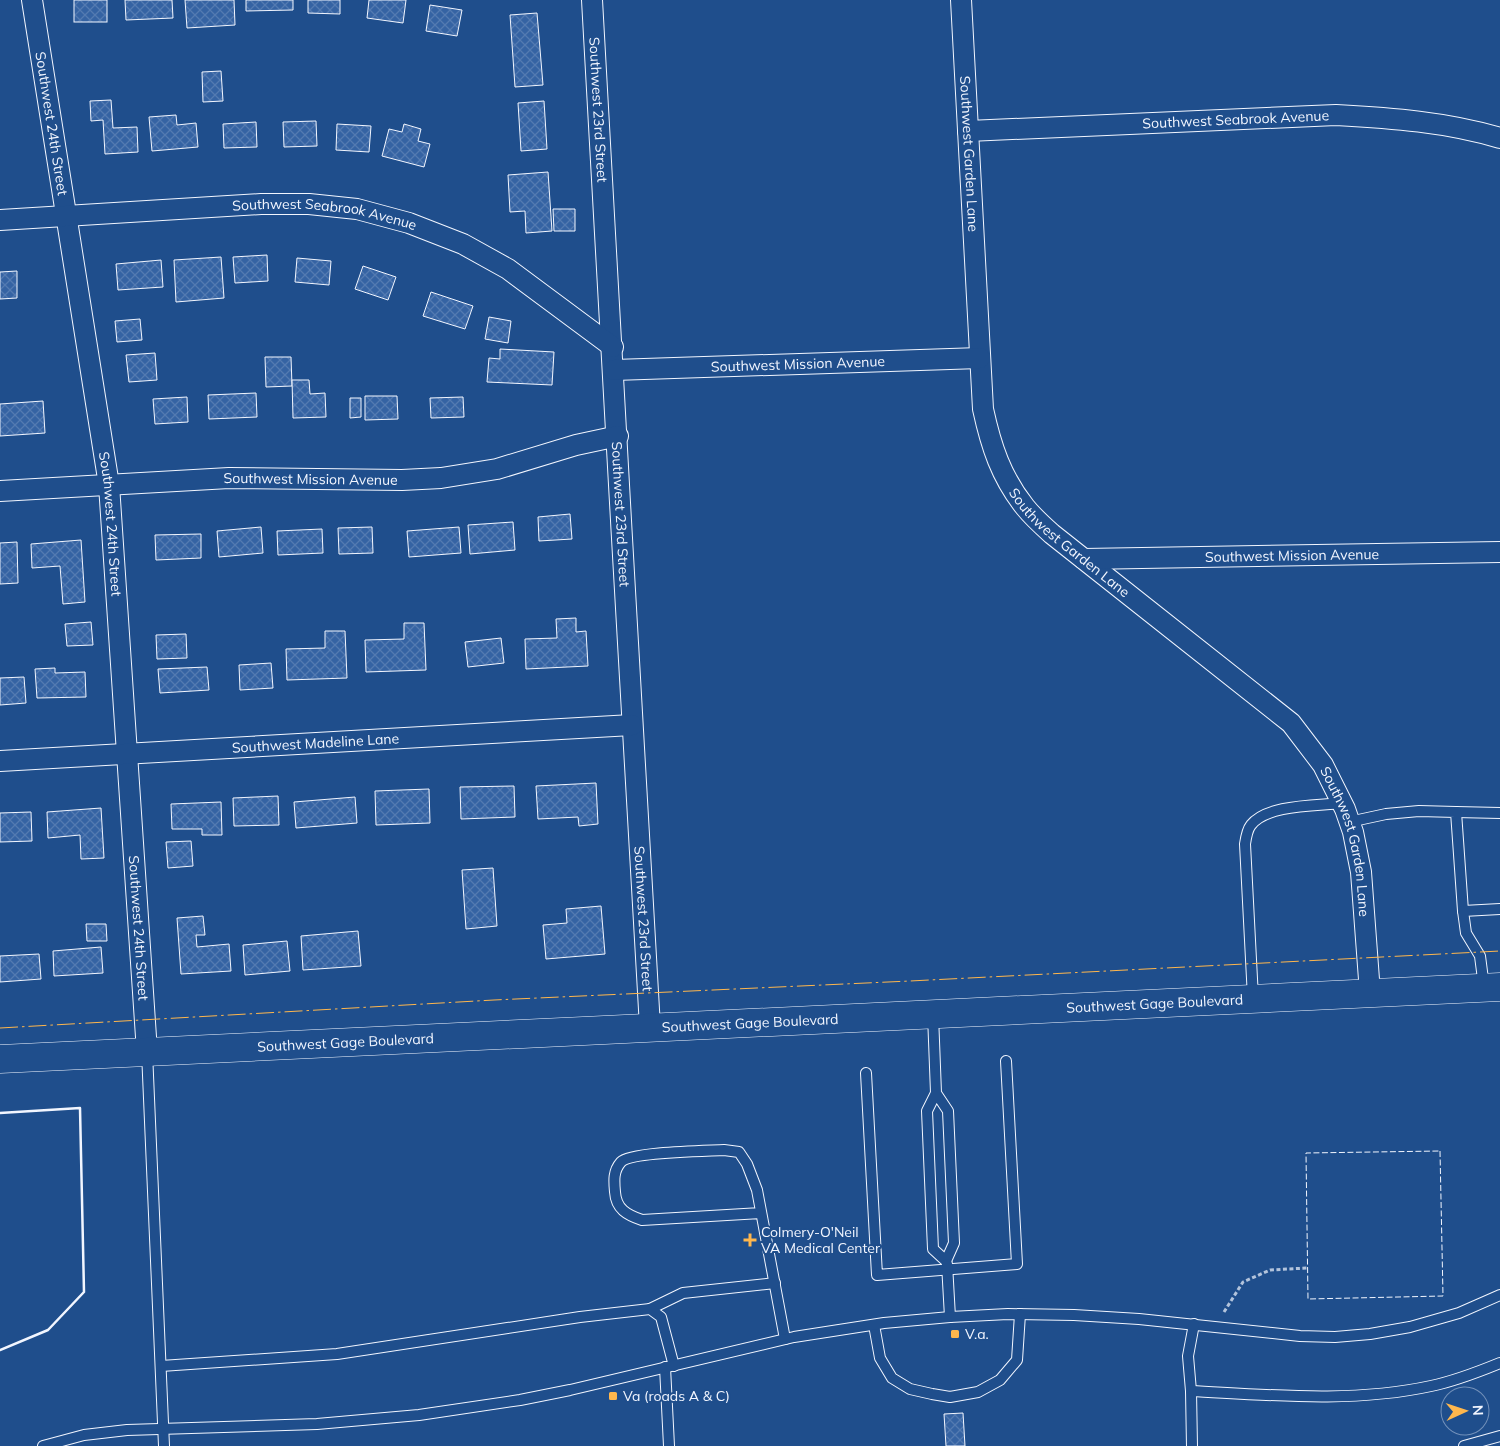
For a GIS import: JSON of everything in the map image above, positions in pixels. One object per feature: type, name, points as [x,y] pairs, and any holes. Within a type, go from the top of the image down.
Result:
[{"type":"main road","name":"Southwest Gage Boulevard","points":[[0,1059],[1492,987]]},
{"type":"street","name":"Southwest 24th Street","points":[[32,0],[109,484],[147,1052]]},
{"type":"street","name":"Southwest 23rd Street","points":[[590,0],[613,348],[632,725],[650,1027]]},
{"type":"street","name":"Southwest Garden Lane","points":[[961,0],[983,409],[990,442],[1005,477],[1026,508],[1052,534],[1291,724],[1323,765],[1350,822],[1362,872],[1370,993]]},
{"type":"street","name":"Southwest Seabrook Avenue","points":[[968,131],[1336,115],[1428,122],[1480,132],[1500,138]]},
{"type":"street","name":"Southwest Seabrook Avenue","points":[[0,220],[261,204],[309,204],[381,215],[437,232],[508,269],[613,348]]},
{"type":"street","name":"Southwest Mission Avenue","points":[[614,370],[980,358]]},
{"type":"street","name":"Southwest Mission Avenue","points":[[0,491],[229,478],[392,480],[441,478],[497,469],[576,444],[618,436]]},
{"type":"street","name":"Southwest Mission Avenue","points":[[1084,559],[1500,552]]},
{"type":"street","name":"Southwest Madeline Lane","points":[[0,761],[632,725]]},
{"type":"lane","points":[[1253,998],[1245,844],[1247,832],[1252,824],[1270,812],[1283,809],[1342,804]]},
{"type":"lane","points":[[1350,822],[1386,814],[1419,811],[1500,813]]},
{"type":"lane","points":[[1456,812],[1466,933],[1480,956],[1492,987]]},
{"type":"lane","points":[[1463,911],[1500,909]]},
{"type":"lane","points":[[933,1014],[936,1092],[927,1111],[934,1249],[947,1266]]},
{"type":"lane","points":[[147,1052],[164,1446]]},
{"type":"lane","points":[[866,1073],[877,1274],[947,1266],[1017,1264],[1006,1061]]},
{"type":"lane","points":[[936,1092],[948,1111],[954,1243],[947,1266],[950,1317]]},
{"type":"lane","points":[[761,1213],[642,1220],[627,1215],[615,1200],[614,1174],[622,1161],[636,1156],[724,1150],[739,1152],[747,1164],[756,1190],[761,1213],[774,1283],[786,1339]]},
{"type":"lane","points":[[161,1366],[337,1354],[650,1309],[683,1293],[774,1283]]},
{"type":"lane","points":[[43,1446],[84,1436],[127,1430],[317,1424],[418,1415],[520,1400],[570,1390],[786,1339],[874,1325],[950,1317],[1020,1314],[1083,1315],[1138,1318],[1300,1336],[1335,1336],[1370,1334],[1410,1327],[1459,1313],[1500,1295]]},
{"type":"lane","points":[[650,1309],[660,1317],[669,1366],[669,1446]]},
{"type":"lane","points":[[874,1325],[880,1358],[892,1378],[910,1388],[950,1397],[978,1392],[1000,1380],[1017,1360],[1020,1314]]},
{"type":"lane","points":[[1192,1446],[1188,1356],[1194,1324]]},
{"type":"lane","points":[[1191,1391],[1275,1396],[1328,1396],[1394,1392],[1431,1386],[1500,1363]]},
{"type":"lane","points":[[1464,1446],[1500,1436]]},
{"type":"path","points":[[1220,1327],[1225,1310],[1243,1282],[1270,1270],[1307,1268]]},
{"type":"building","points":[[74,0],[107,0],[107,22],[74,22]]},
{"type":"building","points":[[125,0],[172,0],[173,18],[126,20]]},
{"type":"building","points":[[185,0],[234,0],[235,25],[187,28]]},
{"type":"building","points":[[246,0],[293,0],[293,10],[246,11]]},
{"type":"building","points":[[308,0],[340,0],[340,14],[308,13]]},
{"type":"building","points":[[369,0],[406,0],[403,23],[367,18]]},
{"type":"building","points":[[430,5],[462,10],[457,36],[426,31]]},
{"type":"building","points":[[537,13],[543,85],[515,87],[510,15]]},
{"type":"building","points":[[221,71],[223,101],[203,102],[202,72]]},
{"type":"building","points":[[111,100],[113,128],[137,127],[138,152],[105,154],[103,120],[91,121],[90,101]]},
{"type":"building","points":[[544,101],[547,149],[521,151],[518,103]]},
{"type":"building","points":[[176,115],[177,125],[196,123],[198,147],[152,151],[149,117]]},
{"type":"building","points":[[316,121],[317,146],[284,147],[283,122]]},
{"type":"building","points":[[256,122],[257,147],[224,148],[223,124]]},
{"type":"building","points":[[337,124],[371,126],[369,152],[336,150]]},
{"type":"building","points":[[404,124],[421,129],[418,141],[430,144],[424,167],[382,156],[389,129],[402,132]]},
{"type":"building","points":[[548,172],[552,231],[526,233],[525,211],[510,212],[508,175]]},
{"type":"building","points":[[553,209],[575,209],[575,231],[554,231]]},
{"type":"building","points":[[267,255],[268,281],[235,283],[233,257]]},
{"type":"building","points":[[221,257],[224,298],[176,302],[174,260]]},
{"type":"building","points":[[297,258],[331,261],[329,285],[295,282]]},
{"type":"building","points":[[161,260],[163,287],[118,290],[116,264]]},
{"type":"building","points":[[363,266],[396,277],[388,300],[355,289]]},
{"type":"building","points":[[17,271],[17,298],[0,299],[0,272]]},
{"type":"building","points":[[431,292],[473,306],[465,329],[423,316]]},
{"type":"building","points":[[489,317],[511,321],[508,343],[485,339]]},
{"type":"building","points":[[140,319],[142,340],[117,342],[115,321]]},
{"type":"building","points":[[500,349],[554,352],[552,385],[487,382],[489,358],[500,359]]},
{"type":"building","points":[[155,353],[157,380],[129,382],[126,355]]},
{"type":"building","points":[[265,357],[291,357],[292,386],[266,387]]},
{"type":"building","points":[[292,380],[309,380],[310,394],[325,393],[326,417],[293,418]]},
{"type":"building","points":[[256,393],[257,417],[209,419],[208,395]]},
{"type":"building","points":[[365,396],[397,396],[398,419],[365,420]]},
{"type":"building","points":[[187,397],[188,422],[155,424],[153,399]]},
{"type":"building","points":[[463,397],[464,417],[431,418],[430,398]]},
{"type":"building","points":[[350,398],[361,398],[361,417],[350,418]]},
{"type":"building","points":[[43,401],[45,433],[0,436],[0,404]]},
{"type":"building","points":[[570,514],[572,539],[539,541],[538,517]]},
{"type":"building","points":[[513,522],[515,550],[470,554],[468,525]]},
{"type":"building","points":[[261,527],[263,553],[219,557],[217,531]]},
{"type":"building","points":[[372,527],[373,553],[339,554],[338,528]]},
{"type":"building","points":[[459,527],[461,553],[409,557],[407,531]]},
{"type":"building","points":[[322,529],[323,553],[278,555],[277,531]]},
{"type":"building","points":[[201,534],[201,558],[156,560],[155,535]]},
{"type":"building","points":[[81,540],[85,602],[63,604],[60,566],[32,568],[31,544]]},
{"type":"building","points":[[17,542],[18,583],[0,584],[0,543]]},
{"type":"building","points":[[576,618],[576,632],[586,631],[588,666],[526,669],[525,639],[557,638],[556,619]]},
{"type":"building","points":[[91,622],[93,645],[67,646],[65,624]]},
{"type":"building","points":[[404,623],[424,623],[426,670],[366,672],[365,640],[404,639]]},
{"type":"building","points":[[325,631],[345,631],[347,678],[287,680],[286,649],[325,648]]},
{"type":"building","points":[[186,634],[187,658],[157,659],[156,635]]},
{"type":"building","points":[[501,638],[504,663],[468,667],[465,642]]},
{"type":"building","points":[[271,663],[273,688],[240,690],[239,665]]},
{"type":"building","points":[[207,667],[209,690],[160,693],[158,669]]},
{"type":"building","points":[[55,668],[55,673],[85,672],[86,697],[37,698],[35,669]]},
{"type":"building","points":[[24,677],[26,703],[0,705],[0,678]]},
{"type":"building","points":[[596,783],[598,824],[579,826],[578,817],[538,819],[536,786]]},
{"type":"building","points":[[514,786],[515,817],[461,819],[460,787]]},
{"type":"building","points":[[429,789],[430,823],[376,825],[375,791]]},
{"type":"building","points":[[278,796],[279,825],[234,826],[233,798]]},
{"type":"building","points":[[355,797],[357,823],[296,828],[294,802]]},
{"type":"building","points":[[221,802],[222,835],[202,835],[202,829],[172,829],[171,804]]},
{"type":"building","points":[[101,808],[104,858],[81,859],[80,835],[48,838],[47,812]]},
{"type":"building","points":[[31,812],[32,841],[0,842],[0,813]]},
{"type":"building","points":[[191,841],[193,866],[168,868],[166,842]]},
{"type":"building","points":[[493,868],[497,926],[466,929],[462,870]]},
{"type":"building","points":[[601,906],[605,954],[546,959],[543,925],[567,923],[566,909]]},
{"type":"building","points":[[203,916],[205,935],[196,935],[197,947],[229,944],[231,971],[181,974],[177,918]]},
{"type":"building","points":[[86,924],[106,924],[107,941],[87,941]]},
{"type":"building","points":[[358,931],[361,966],[303,970],[301,936]]},
{"type":"building","points":[[287,941],[290,971],[245,975],[243,945]]},
{"type":"building","points":[[101,947],[103,973],[54,976],[53,951]]},
{"type":"building","points":[[39,954],[41,979],[0,982],[0,956]]},
{"type":"building","points":[[963,1413],[965,1446],[946,1446],[944,1414]]},
{"type":"fence","points":[[1440,1151],[1443,1296],[1308,1299],[1306,1153],[1440,1151]]},
{"type":"wall","points":[[0,1113],[80,1108],[84,1292],[48,1330],[0,1350]]},
{"type":"power","points":[[0,1028],[494,1000],[1500,951]]},
{"type":"place","name":"Colmery-O'Neil VA Medical Center","points":[[750,1240]]},
{"type":"place","name":"V.a.","points":[[955,1334]]},
{"type":"place","name":"Va (roads A & C)","points":[[613,1396]]}]
